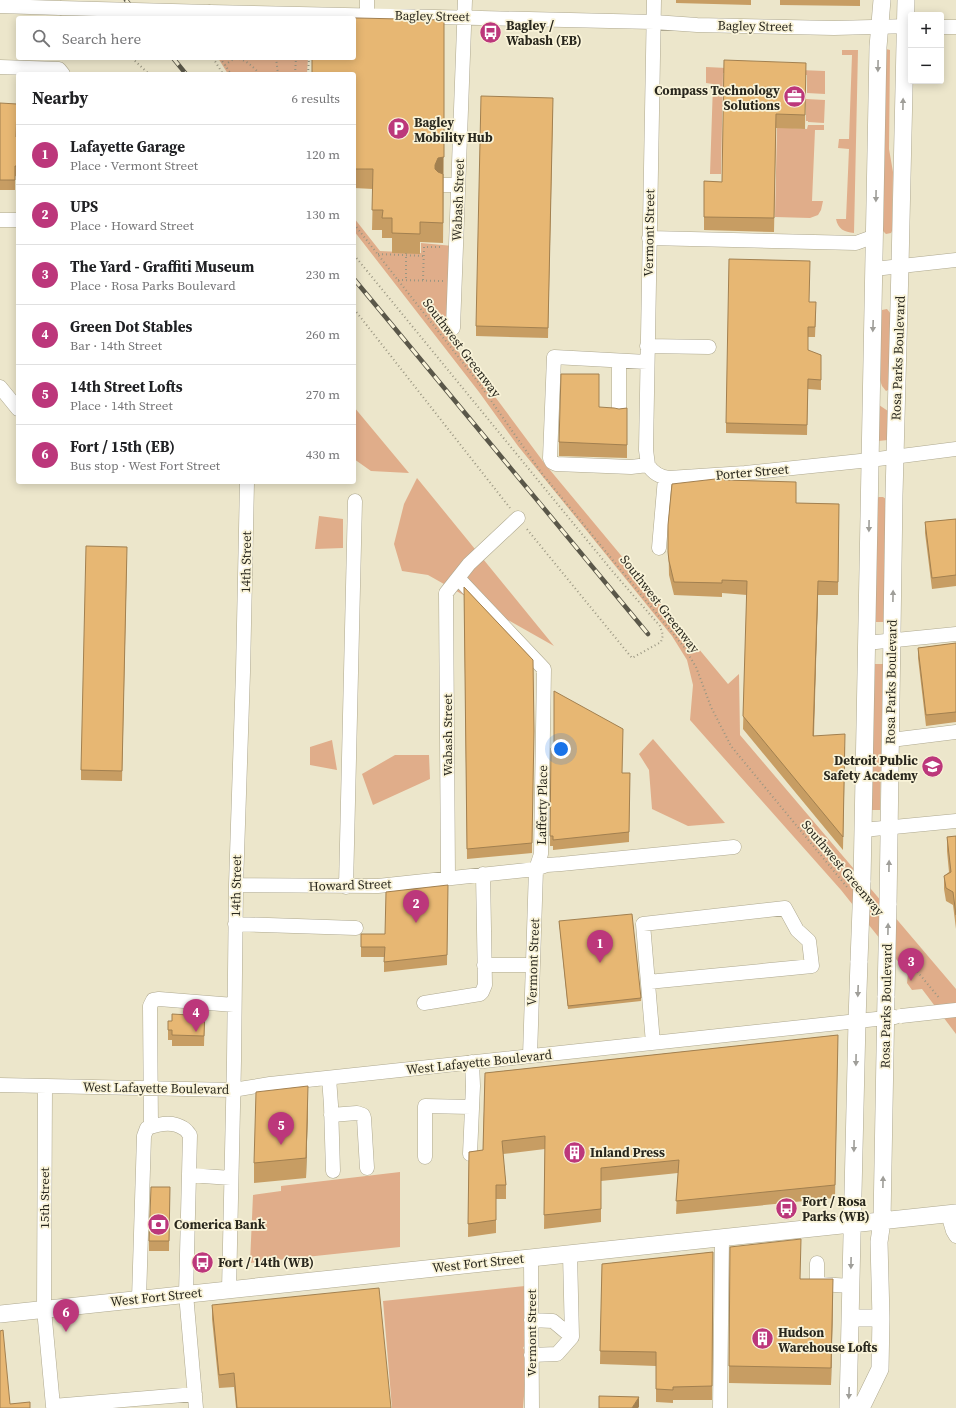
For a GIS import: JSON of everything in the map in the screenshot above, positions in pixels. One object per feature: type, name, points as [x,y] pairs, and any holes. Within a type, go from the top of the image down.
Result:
[{"type":"main road","name":"Rosa Parks Boulevard","points":[[848,1408],[863,830],[878,47],[882,0]]},
{"type":"main road","name":"Rosa Parks Boulevard","points":[[861,1408],[880,1369],[880,1242],[894,1017],[886,996],[896,402],[908,26],[906,0]]},
{"type":"main road","points":[[875,236],[886,240],[894,240],[901,235]]},
{"type":"main road","points":[[874,302],[881,297],[886,296],[899,300]]},
{"type":"main road","points":[[872,379],[874,388],[878,393],[888,400],[896,402]]},
{"type":"main road","points":[[869,497],[873,492],[879,490],[894,495]]},
{"type":"main road","name":"West Fort Street","points":[[0,1314],[952,1213]]},
{"type":"main road","points":[[851,1318],[881,1318]]},
{"type":"street","points":[[367,0],[367,15]]},
{"type":"street","name":"Wabash Street","points":[[453,328],[465,0]]},
{"type":"street","name":"Vermont Street","points":[[648,465],[646,450],[647,346],[654,0]]},
{"type":"street","name":"Bagley Street","points":[[0,6],[210,12],[258,7],[367,15],[654,22],[697,25],[826,28],[908,26]]},
{"type":"street","points":[[944,27],[956,27]]},
{"type":"street","points":[[0,67],[59,69],[61,72]]},
{"type":"street","points":[[444,185],[458,185]]},
{"type":"street","points":[[0,220],[16,220]]},
{"type":"street","points":[[649,238],[856,243],[875,236]]},
{"type":"street","points":[[874,269],[956,260]]},
{"type":"street","points":[[647,346],[709,347]]},
{"type":"street","points":[[647,362],[554,357],[550,458],[552,462],[556,464],[631,467],[648,465],[653,473],[665,478],[659,548]]},
{"type":"street","points":[[619,361],[619,414]]},
{"type":"street","points":[[0,387],[16,407]]},
{"type":"street","name":"Porter Street","points":[[665,478],[732,474],[870,460],[956,449]]},
{"type":"street","name":"14th Street","points":[[229,1290],[234,1090],[235,924],[247,484]]},
{"type":"street","points":[[346,887],[355,501]]},
{"type":"street","points":[[458,578],[486,548],[518,518]]},
{"type":"street","name":"Wabash Street","points":[[448,878],[446,593],[458,578]]},
{"type":"street","name":"Lafferty Place","points":[[458,578],[544,668],[541,854],[536,869]]},
{"type":"street","points":[[866,643],[956,634]]},
{"type":"street","points":[[891,740],[956,732]]},
{"type":"street","points":[[863,830],[889,829],[956,821]]},
{"type":"street","name":"Howard Street","points":[[236,886],[378,886],[536,869],[547,865],[734,847]]},
{"type":"street","name":"Vermont Street","points":[[530,1056],[536,869]]},
{"type":"street","points":[[424,1003],[480,994],[482,992],[485,985],[483,874]]},
{"type":"street","points":[[648,982],[812,966],[809,941],[797,930],[785,908],[643,924],[653,1043]]},
{"type":"street","points":[[235,924],[356,928]]},
{"type":"street","points":[[484,965],[533,965]]},
{"type":"street","points":[[151,1127],[150,1006],[153,1000],[159,999],[234,1005]]},
{"type":"street","name":"West Lafayette Boulevard","points":[[0,1085],[234,1090],[270,1084],[956,1010]]},
{"type":"street","points":[[470,1154],[472,1062]]},
{"type":"street","points":[[329,1078],[332,1115],[333,1171]]},
{"type":"street","name":"15th Street","points":[[45,1086],[44,1309],[53,1406],[195,1394]]},
{"type":"street","points":[[425,1157],[425,1106],[471,1107]]},
{"type":"street","points":[[332,1115],[357,1113],[362,1115],[364,1118],[367,1168]]},
{"type":"street","points":[[140,1299],[144,1136],[148,1128],[160,1124],[174,1124],[183,1128],[190,1135],[186,1294],[196,1408]]},
{"type":"street","points":[[189,1175],[231,1178]]},
{"type":"street","points":[[952,1213],[953,1231],[956,1236]]},
{"type":"street","points":[[720,1408],[722,1238]]},
{"type":"street","points":[[531,1355],[557,1354],[572,1337],[570,1254]]},
{"type":"street","name":"Vermont Street","points":[[531,1258],[532,1408]]},
{"type":"street","points":[[817,1263],[817,1280],[820,1284],[851,1286]]},
{"type":"street","points":[[531,1320],[553,1321],[572,1337]]},
{"type":"path","points":[[134,60],[147,72]]},
{"type":"path","points":[[214,60],[222,72]]},
{"type":"path","points":[[221,60],[230,72]]},
{"type":"path","points":[[225,65],[231,60]]},
{"type":"path","points":[[240,60],[252,66],[258,72]]},
{"type":"path","points":[[276,60],[278,72]]},
{"type":"path","points":[[296,60],[296,72]]},
{"type":"path","points":[[308,72],[309,60]]},
{"type":"path","name":"Southwest Greenway","points":[[356,226],[478,382],[543,475],[684,647],[696,667],[711,707],[731,746],[850,891]]},
{"type":"path","points":[[423,280],[424,247],[447,247]]},
{"type":"path","points":[[378,254],[406,254],[424,256]]},
{"type":"path","points":[[406,254],[406,280]]},
{"type":"path","points":[[356,257],[604,561],[660,626],[663,635],[661,642],[632,658],[518,518],[356,312]]},
{"type":"path","points":[[398,280],[446,281]]},
{"type":"path","points":[[900,951],[943,1002]]},
{"type":"shaded area","points":[[886,49],[890,50],[889,149],[893,172],[892,231],[891,233],[886,234],[883,231]]},
{"type":"shaded area","points":[[842,50],[858,50],[854,233],[847,232],[840,228],[836,219],[846,219],[849,149],[838,148],[839,139],[849,139],[852,55],[842,55]]},
{"type":"shaded area","points":[[219,60],[308,60],[307,72],[227,72]]},
{"type":"shaded area","points":[[706,67],[727,68],[726,73],[723,73],[721,174],[710,174],[713,84],[706,83]]},
{"type":"shaded area","points":[[775,69],[825,71],[825,94],[807,93],[807,75],[775,74]]},
{"type":"shaded area","points":[[806,99],[825,100],[824,123],[806,121]]},
{"type":"shaded area","points":[[808,125],[824,125],[824,130],[815,130],[812,201],[823,201],[821,210],[818,215],[810,218],[775,217],[777,127],[807,129]]},
{"type":"shaded area","points":[[356,221],[380,251],[421,253],[421,243],[453,246],[449,340],[496,398],[545,464],[728,684],[739,674],[740,735],[956,989],[956,1034],[922,989],[912,990],[907,983],[908,974],[841,890],[690,720],[693,685],[687,660],[672,636],[518,446],[479,392],[356,234]]},
{"type":"shaded area","points":[[887,309],[891,314],[889,388],[886,391],[880,380],[880,312]]},
{"type":"shaded area","points":[[879,405],[888,411],[888,440],[878,441]]},
{"type":"shaded area","points":[[356,409],[409,473],[371,471],[356,460]]},
{"type":"shaded area","points":[[417,478],[554,646],[428,575],[402,571],[394,544],[404,504]]},
{"type":"shaded area","points":[[879,497],[886,499],[884,622],[874,622],[877,498]]},
{"type":"shaded area","points":[[319,516],[343,519],[343,548],[315,549]]},
{"type":"shaded area","points":[[874,664],[883,664],[880,810],[870,810]]},
{"type":"shaded area","points":[[653,739],[725,823],[688,826],[652,809],[649,770],[639,754]]},
{"type":"shaded area","points":[[332,740],[337,770],[310,765],[310,747]]},
{"type":"shaded area","points":[[395,755],[429,755],[430,779],[373,805],[362,774]]},
{"type":"shaded area","points":[[400,1172],[400,1247],[250,1263],[253,1195],[281,1191],[281,1186]]},
{"type":"shaded area","points":[[525,1286],[525,1345],[523,1348],[525,1350],[526,1372],[523,1408],[392,1408],[383,1301]]},
{"type":"building","name":"Bagley Mobility Hub","points":[[356,18],[444,20],[444,157],[438,158],[435,165],[435,169],[443,174],[443,223],[420,222],[420,234],[392,233],[392,218],[382,218],[383,210],[372,210],[373,169],[356,169],[356,72],[312,72],[312,60],[356,60]]},
{"type":"building","points":[[724,60],[806,63],[805,115],[776,114],[774,218],[704,217],[704,181],[722,182]]},
{"type":"building","points":[[481,96],[553,98],[548,328],[476,326]]},
{"type":"building","points":[[0,103],[16,104],[15,180],[0,180]]},
{"type":"building","points":[[729,259],[810,261],[809,302],[816,302],[815,327],[808,327],[808,350],[821,355],[821,380],[808,379],[807,425],[726,423]]},
{"type":"building","points":[[561,374],[599,374],[599,407],[619,409],[627,408],[627,445],[559,442]]},
{"type":"building","points":[[724,478],[724,480],[796,482],[796,503],[839,504],[838,582],[818,581],[813,736],[845,734],[843,837],[743,716],[747,581],[722,580],[722,583],[674,582],[668,552],[668,525],[672,484]]},
{"type":"building","points":[[956,519],[956,575],[932,578],[925,522]]},
{"type":"building","points":[[86,546],[127,547],[122,771],[81,770]]},
{"type":"building","points":[[464,587],[533,660],[534,731],[532,843],[467,849]]},
{"type":"building","points":[[956,643],[956,712],[926,715],[918,648]]},
{"type":"building","points":[[554,691],[623,729],[622,773],[630,773],[629,832],[553,840],[553,836],[550,836],[551,748],[554,748]]},
{"type":"building","points":[[956,836],[956,915],[953,892],[946,888],[944,876],[951,872],[947,837]]},
{"type":"building","points":[[448,885],[447,955],[384,962],[385,947],[361,947],[361,934],[385,934],[386,892]]},
{"type":"building","points":[[632,914],[641,998],[568,1006],[559,921]]},
{"type":"building","points":[[189,1009],[205,1009],[204,1036],[172,1035],[172,1030],[168,1030],[168,1021],[172,1021],[172,1014],[189,1015]]},
{"type":"building","points":[[838,1035],[835,1185],[676,1201],[679,1160],[601,1168],[601,1209],[544,1215],[545,1136],[502,1141],[506,1185],[496,1185],[496,1220],[468,1224],[469,1152],[483,1150],[485,1073]]},
{"type":"building","points":[[308,1086],[306,1158],[254,1163],[256,1092]]},
{"type":"building","name":"Comerica Bank","points":[[151,1187],[170,1187],[169,1241],[149,1241]]},
{"type":"building","points":[[801,1239],[800,1279],[833,1279],[831,1368],[729,1366],[730,1247]]},
{"type":"building","points":[[713,1252],[712,1386],[673,1387],[673,1390],[656,1389],[656,1352],[600,1351],[602,1264]]},
{"type":"building","points":[[379,1288],[391,1408],[237,1408],[234,1373],[219,1375],[212,1305]]},
{"type":"building","points":[[3,1330],[10,1404],[30,1402],[30,1408],[0,1408],[0,1331]]},
{"type":"building","points":[[599,1396],[639,1397],[632,1408],[599,1408]]},
{"type":"railway","points":[[126,0],[138,16]]},
{"type":"railway","points":[[175,60],[184,72]]},
{"type":"railway","points":[[356,281],[648,634]]},
{"type":"place","name":"Bagley / Wabash (EB)","points":[[491,32]]},
{"type":"place","name":"Compass Technology Solutions","points":[[795,97]]},
{"type":"place","name":"Bagley Mobility Hub","points":[[399,129]]},
{"type":"place","name":"Detroit Public Safety Academy","points":[[933,767]]},
{"type":"place","name":"UPS","points":[[416,923]]},
{"type":"place","name":"Lafayette Garage","points":[[600,963]]},
{"type":"place","name":"The Yard - Graffiti Museum","points":[[911,981]]},
{"type":"place","name":"Green Dot Stables","points":[[196,1032]]},
{"type":"place","name":"14th Street Lofts","points":[[281,1145]]},
{"type":"place","name":"Inland Press","points":[[574,1152]]},
{"type":"place","name":"Fort / Rosa Parks (WB)","points":[[787,1208]]},
{"type":"place","name":"Comerica Bank","points":[[159,1224]]},
{"type":"place","name":"Fort / 14th (WB)","points":[[203,1262]]},
{"type":"place","name":"Fort / 15th (EB)","points":[[66,1332]]},
{"type":"place","name":"Hudson Warehouse Lofts","points":[[762,1339]]}]
